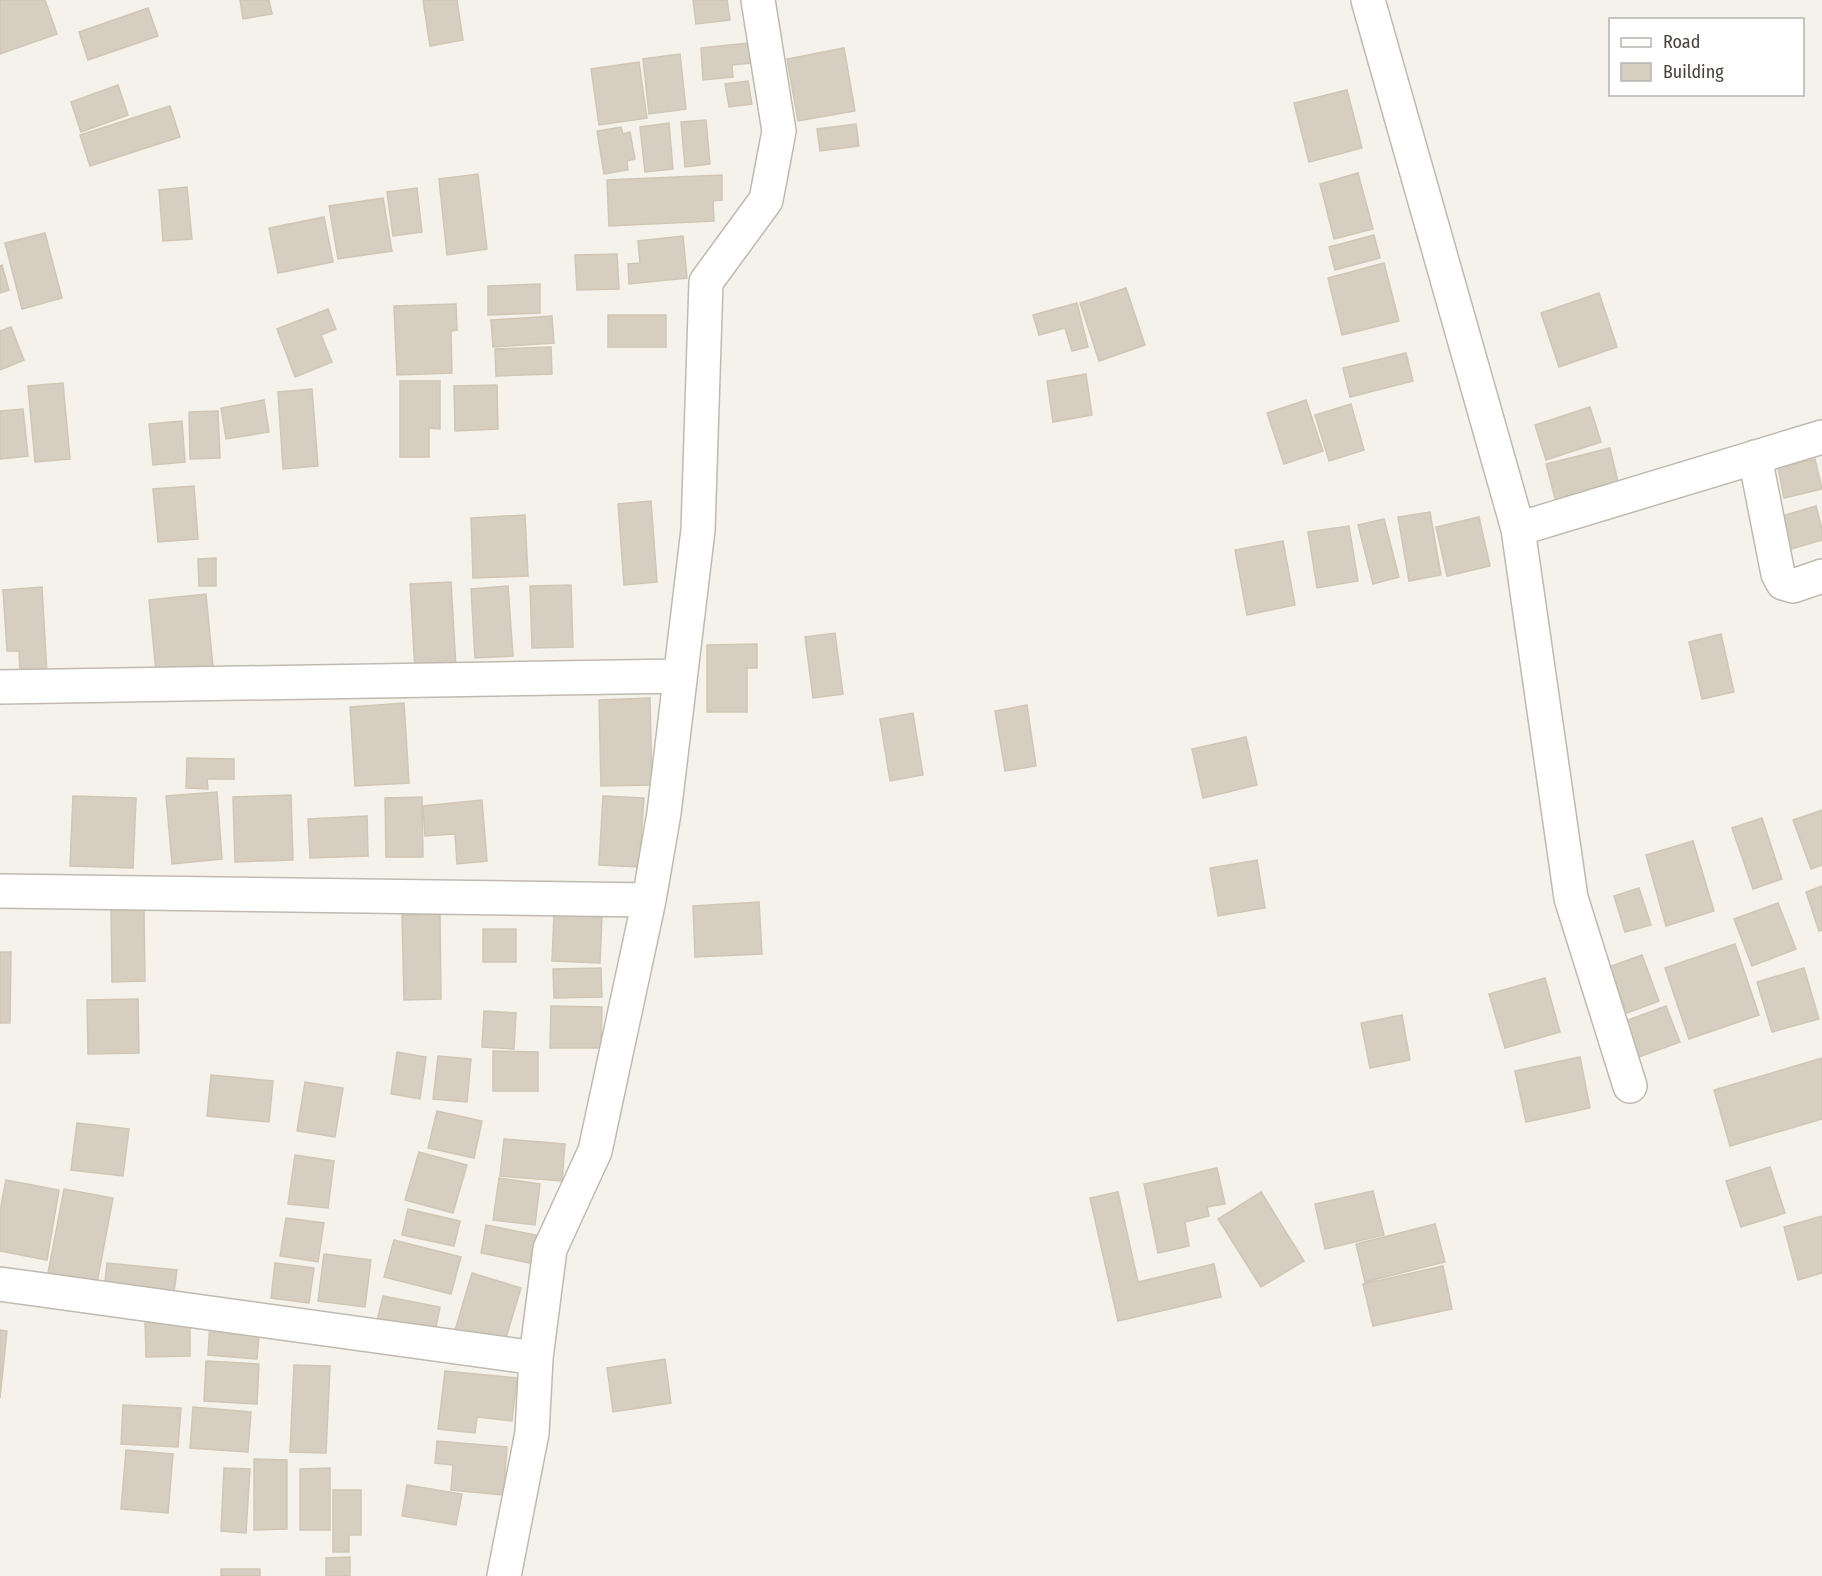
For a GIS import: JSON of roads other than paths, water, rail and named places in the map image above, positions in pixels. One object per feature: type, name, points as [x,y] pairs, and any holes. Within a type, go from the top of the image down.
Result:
[{"type":"street","points":[[504,1576],[532,1433],[536,1358],[550,1249],[595,1151],[649,900],[664,813],[698,530],[706,282],[766,200],[779,131],[758,0]]},
{"type":"street","points":[[1368,0],[1518,529],[1570,898],[1630,1086]]},
{"type":"street","points":[[1518,529],[1822,437]]},
{"type":"street","points":[[1755,457],[1778,574],[1783,583],[1793,586],[1822,576]]},
{"type":"street","points":[[0,687],[680,676]]},
{"type":"street","points":[[0,891],[649,900]]},
{"type":"street","points":[[0,1284],[536,1358]]}]
